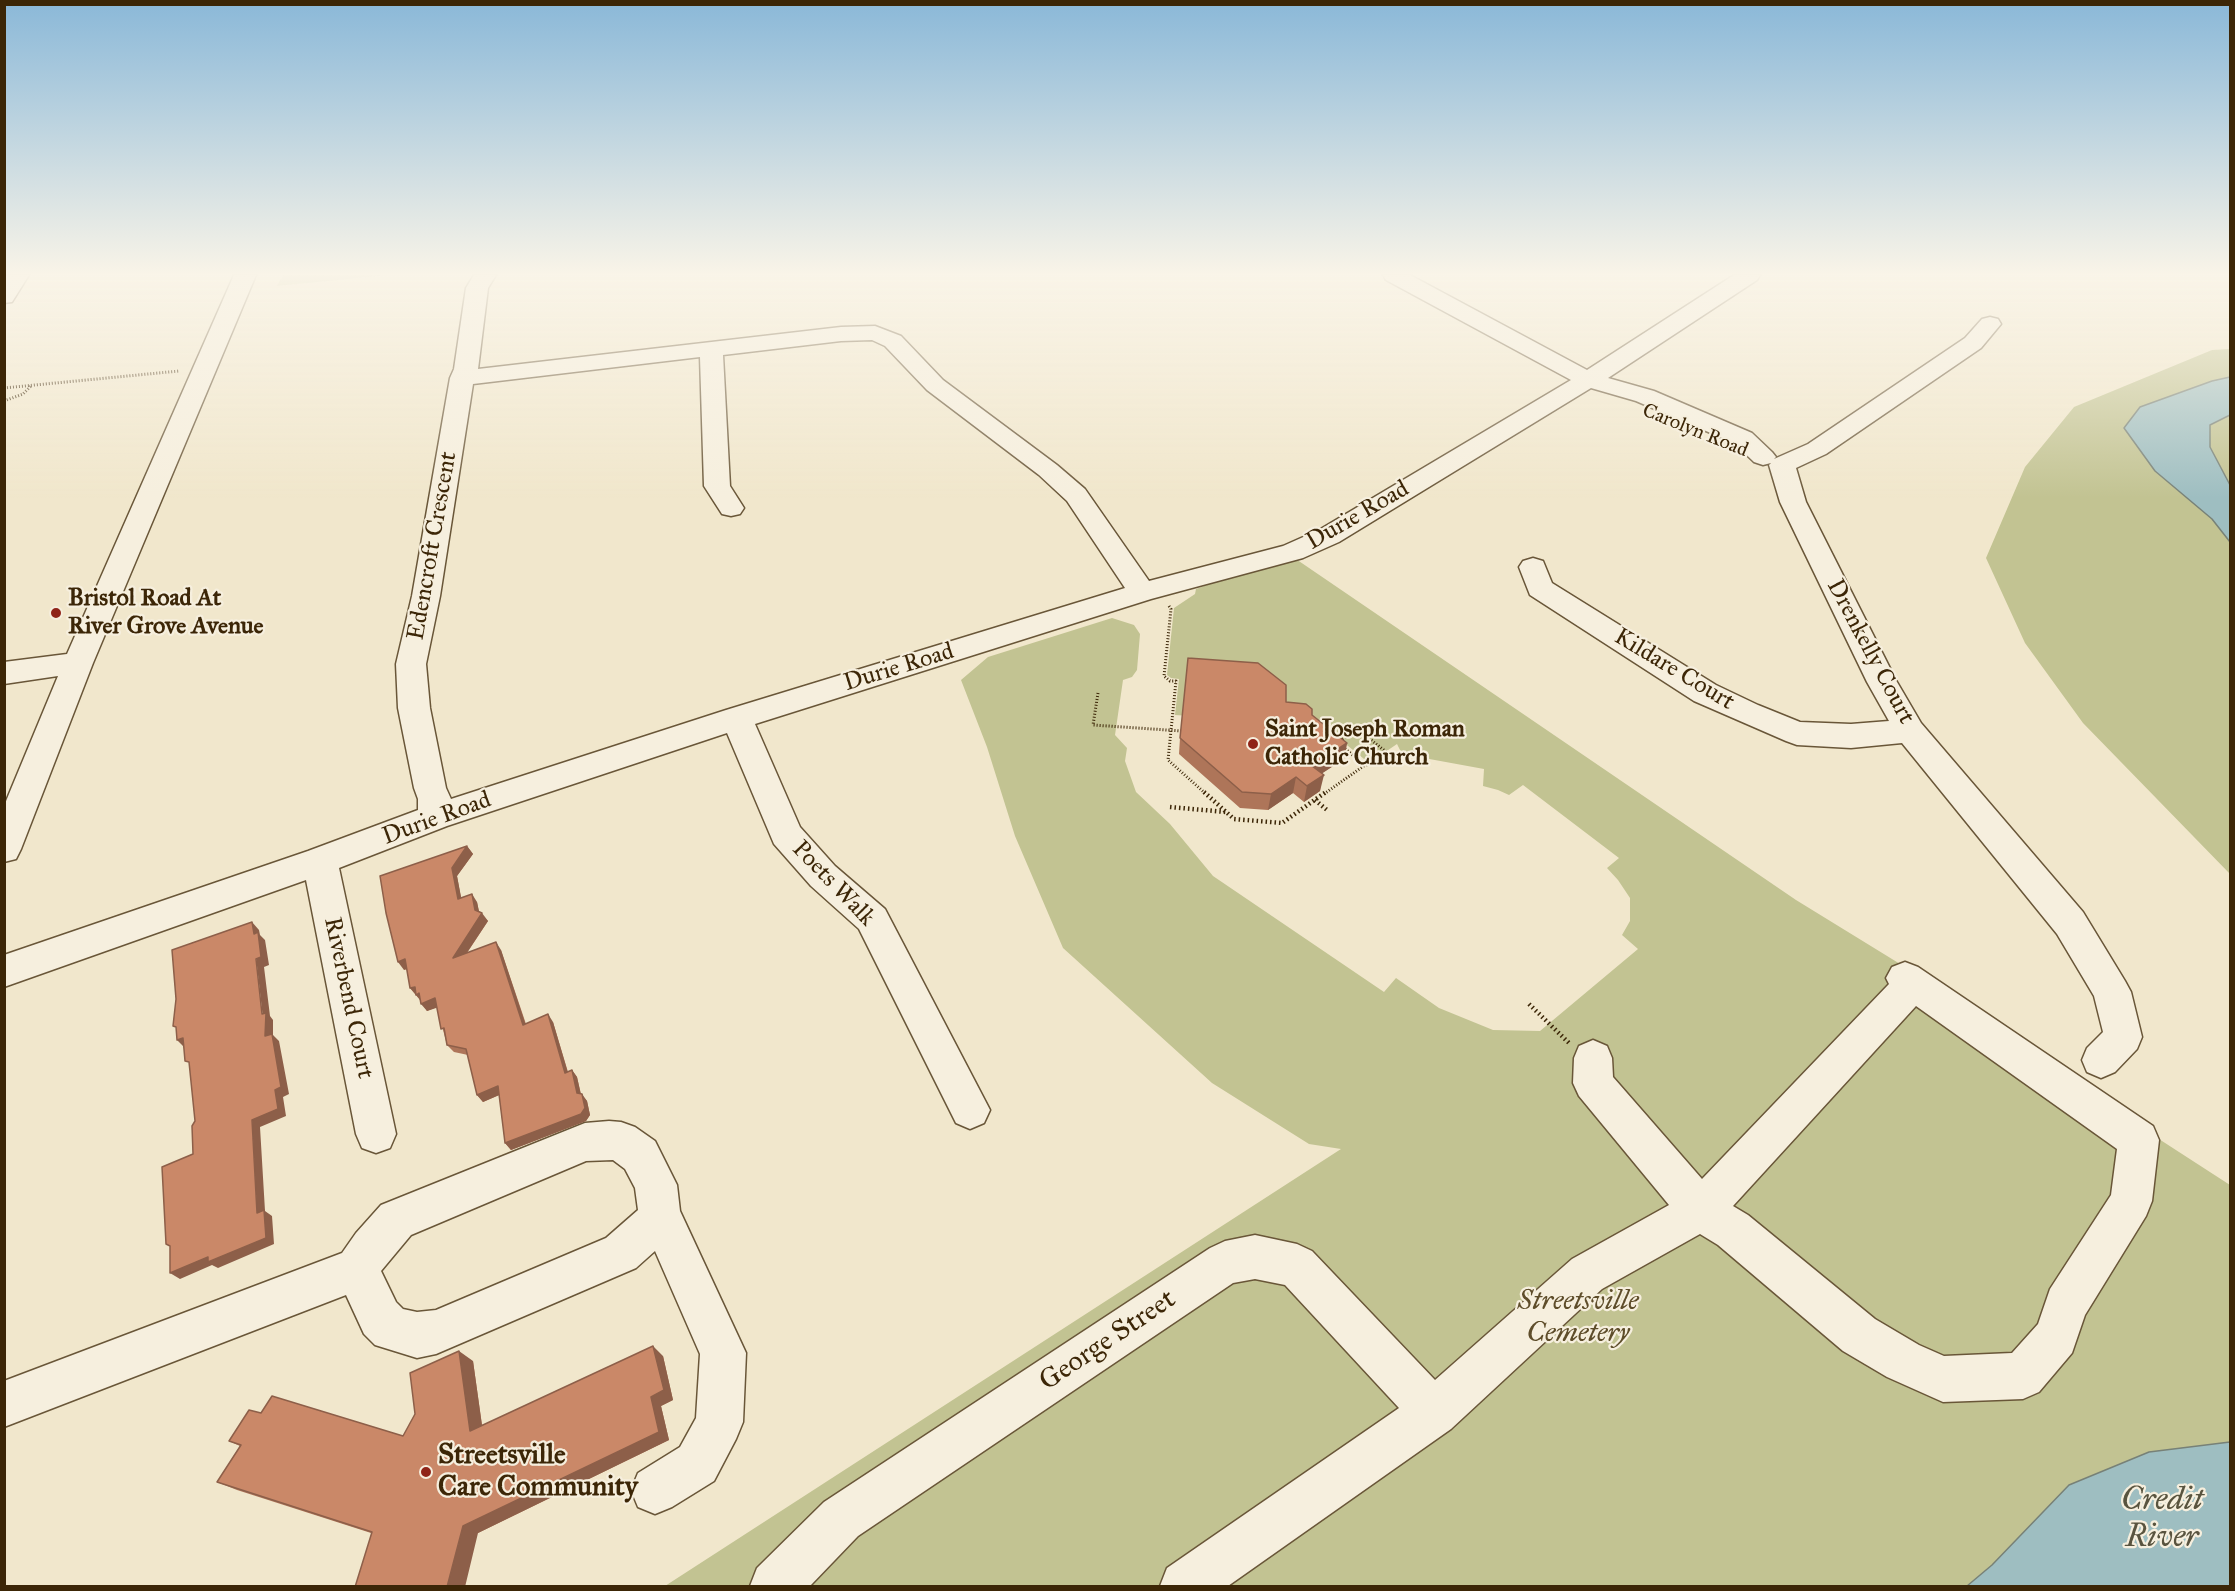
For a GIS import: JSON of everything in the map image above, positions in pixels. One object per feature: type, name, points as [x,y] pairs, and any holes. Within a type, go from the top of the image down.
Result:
[{"type":"street","points":[[4,849],[78,663],[213,349]]},
{"type":"street","name":"Edencroft Crescent","points":[[435,818],[435,799],[430,788],[414,708],[411,664],[426,596],[469,349]]},
{"type":"street","points":[[462,378],[709,349]]},
{"type":"street","points":[[711,349],[717,486],[731,508]]},
{"type":"street","points":[[900,349],[935,386],[1048,470],[1076,495],[1150,590]]},
{"type":"street","name":"Carolyn Road","points":[[1533,349],[1646,413],[1731,450],[1772,461]]},
{"type":"street","name":"Durie Road","points":[[4,971],[320,861],[435,818],[737,718],[1150,590],[1293,552],[1329,536],[1592,381],[1639,349]]},
{"type":"street","points":[[1772,461],[1817,449],[1964,349]]},
{"type":"street","name":"Drenkelly Court","points":[[1772,461],[1882,682],[1910,730],[2070,923],[2112,992],[2123,1037],[2101,1060]]},
{"type":"street","name":"Kildare Court","points":[[1533,567],[1540,588],[1705,693],[1747,713],[1797,733],[1851,736],[1910,730]]},
{"type":"street","points":[[4,673],[78,663]]},
{"type":"street","name":"Poets Walk","points":[[737,718],[786,836],[823,876],[872,919],[970,1110]]},
{"type":"street","name":"Riverbend Court","points":[[320,861],[376,1134]]},
{"type":"street","points":[[1185,1587],[1434,1413],[1587,1274],[1701,1210],[1909,981],[2139,1140],[2132,1201],[2066,1305],[2056,1337],[2023,1376],[1943,1379],[1903,1361],[1859,1335],[1733,1230],[1701,1210],[1593,1083],[1579,1049]]},
{"type":"street","points":[[4,1404],[357,1269],[371,1248],[396,1220],[585,1142],[609,1140],[621,1142],[640,1155],[656,1185],[659,1213],[723,1353],[719,1422],[697,1464],[655,1490]]},
{"type":"street","points":[[357,1269],[380,1318],[391,1329],[417,1335],[436,1332],[621,1253],[653,1224],[659,1213]]},
{"type":"street","name":"George Street","points":[[775,1587],[842,1519],[1225,1263],[1255,1257],[1297,1266],[1434,1413]]},
{"type":"path","points":[[4,388],[180,371]]},
{"type":"path","points":[[4,401],[23,393],[32,385]]},
{"type":"path","points":[[1150,590],[1171,609],[1164,676],[1170,681],[1176,681],[1168,760],[1234,819],[1282,822],[1365,765],[1388,762],[1394,758],[1357,729],[1337,742],[1365,765]]},
{"type":"path","points":[[1098,693],[1093,725],[1182,731]]},
{"type":"path","points":[[1315,800],[1327,810]]},
{"type":"path","points":[[1170,807],[1226,812]]},
{"type":"path","points":[[1529,1004],[1579,1049]]},
{"type":"green space","points":[[2230,349],[2230,377],[2212,381],[2155,471],[2212,519],[2230,542],[2230,874],[2083,723],[2025,643],[1986,558],[2025,467],[2074,407],[2212,350]]},
{"type":"green space","points":[[2230,415],[2230,485],[2210,447],[2210,425]]},
{"type":"green space","name":"Streetsville Cemetery","points":[[1290,555],[1796,900],[1905,967],[2230,1185],[2230,1442],[2149,1453],[1992,1565],[1967,1586],[665,1586],[1341,1149],[1309,1144],[1212,1083],[1063,948],[1015,836],[987,747],[961,680],[988,657],[1112,618],[1134,625],[1140,634],[1137,670],[1132,677],[1123,680],[1115,735],[1127,748],[1125,761],[1136,792],[1170,824],[1213,876],[1384,992],[1396,978],[1439,1008],[1493,1030],[1540,1031],[1638,949],[1622,935],[1630,921],[1630,898],[1607,868],[1619,858],[1523,785],[1509,795],[1483,786],[1484,769],[1402,754],[1397,744],[1369,763],[1321,724],[1175,715],[1179,679],[1167,675],[1174,608],[1195,594],[1196,589]]},
{"type":"water","points":[[2230,377],[2230,415],[2210,425],[2210,447],[2230,485],[2230,542],[2212,519],[2155,471],[2124,428],[2140,407],[2212,381]]},
{"type":"water","name":"Credit River","points":[[2230,1442],[2230,1586],[1967,1586],[1992,1565],[2069,1485],[2149,1452]]},
{"type":"building","name":"Saint Joseph Roman Catholic Church","points":[[1188,658],[1258,663],[1286,685],[1286,702],[1306,704],[1312,709],[1312,715],[1347,743],[1312,766],[1324,775],[1307,786],[1296,777],[1271,794],[1242,792],[1180,738]]},
{"type":"building","points":[[467,846],[452,868],[458,899],[472,894],[475,910],[482,913],[453,958],[496,942],[523,1025],[548,1014],[565,1073],[572,1070],[577,1093],[582,1094],[585,1108],[581,1114],[505,1143],[498,1086],[477,1095],[466,1049],[447,1045],[444,1028],[441,1029],[435,998],[421,1004],[415,987],[410,988],[405,959],[398,962],[380,876]]},
{"type":"building","points":[[252,922],[254,934],[258,932],[261,957],[256,959],[262,1014],[266,1013],[265,1036],[272,1034],[281,1087],[275,1090],[278,1109],[252,1120],[257,1213],[264,1210],[266,1238],[208,1262],[208,1257],[170,1273],[170,1246],[166,1244],[162,1167],[193,1154],[192,1126],[195,1121],[189,1062],[185,1061],[183,1038],[177,1040],[176,1027],[173,1026],[176,999],[172,950]]},
{"type":"building","name":"Streetsville Care Community","points":[[653,1346],[664,1390],[651,1397],[659,1432],[463,1526],[447,1587],[355,1587],[372,1532],[217,1482],[241,1445],[229,1441],[249,1410],[261,1413],[272,1396],[403,1436],[415,1414],[410,1373],[459,1351],[470,1431]]},
{"type":"place","name":"Bristol Road At River Grove Avenue","points":[[56,613]]},
{"type":"place","name":"Saint Joseph Roman Catholic Church","points":[[1253,744]]},
{"type":"place","name":"Streetsville Care Community","points":[[426,1472]]}]
